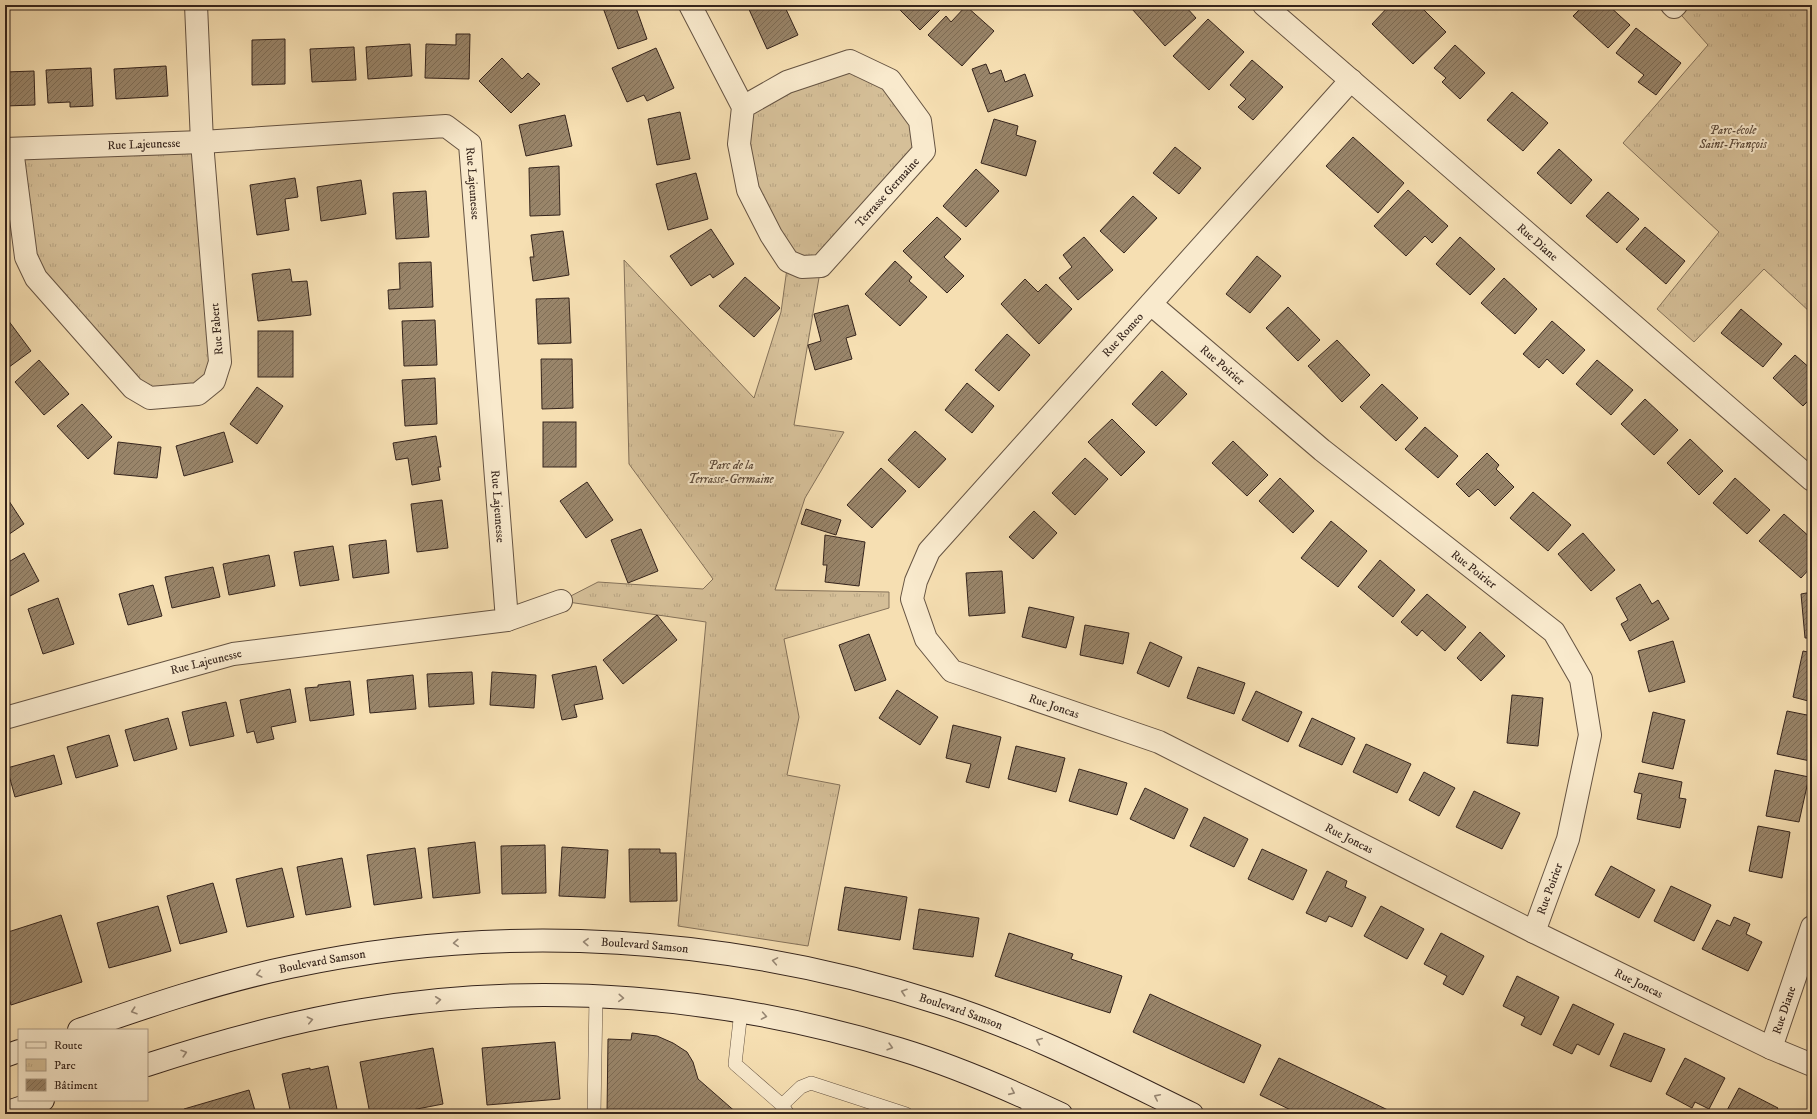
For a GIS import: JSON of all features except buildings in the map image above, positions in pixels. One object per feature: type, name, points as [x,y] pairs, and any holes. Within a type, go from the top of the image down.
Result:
[{"type":"street","name":"Rue Fabert","points":[[9,149],[26,257],[36,278],[133,388],[150,398],[198,394],[214,381],[220,362],[202,142],[196,5]]},
{"type":"street","points":[[690,5],[743,107]]},
{"type":"street","name":"Rue Diane","points":[[1264,5],[1812,480]]},
{"type":"street","points":[[1672,5],[1674,7],[1676,5]]},
{"type":"street","name":"Terrasse Germaine","points":[[850,61],[890,80],[920,121],[924,151],[821,266],[802,267],[788,261],[771,235],[748,190],[739,144],[743,107],[788,82],[850,61]]},
{"type":"street","name":"Rue Romeo","points":[[912,599],[916,581],[929,551],[1351,80]]},
{"type":"street","name":"Rue Lajeunesse","points":[[9,149],[202,142],[446,126],[470,144],[507,620]]},
{"type":"street","name":"Rue Poirier","points":[[1151,304],[1322,450],[1554,632],[1581,679],[1590,735],[1568,839],[1534,932]]},
{"type":"street","name":"Rue Joncas","points":[[912,599],[926,639],[952,671],[1159,742],[1534,932],[1771,1048],[1812,1065]]},
{"type":"street","name":"Rue Lajeunesse","points":[[6,715],[233,654],[507,620],[561,601]]},
{"type":"street","name":"Rue Diane","points":[[1771,1048],[1812,927]]},
{"type":"street","name":"Boulevard Samson","points":[[82,1029],[153,1004],[226,982],[291,966],[359,954],[450,943],[488,941],[551,940],[638,944],[681,948],[776,961],[890,988],[963,1011],[1024,1035],[1079,1059],[1192,1114]]},
{"type":"street","points":[[148,1065],[245,1035],[364,1009],[432,1000],[492,996],[596,997],[671,1002],[741,1011],[835,1031],[899,1049],[965,1072],[1029,1107],[1061,1114]]},
{"type":"street","points":[[5,1056],[18,1051]]},
{"type":"street","points":[[5,1113],[41,1101]]},
{"type":"lane","points":[[594,1114],[596,997]]},
{"type":"lane","points":[[741,1011],[734,1064],[785,1110],[801,1087],[811,1083],[906,1114]]},
{"type":"green space","name":"Parc-école Saint-François","points":[[1676,5],[1812,5],[1812,314],[1764,269],[1694,342],[1657,309],[1719,232],[1623,143],[1708,45],[1674,7]]},
{"type":"green space","name":"Parc de la Terrasse-Germaine","points":[[850,61],[890,80],[924,151],[821,266],[794,425],[844,432],[805,498],[775,590],[889,592],[889,608],[784,639],[799,717],[787,775],[840,785],[808,946],[678,926],[706,622],[561,601],[598,582],[703,589],[713,579],[629,464],[624,260],[754,398],[781,312],[788,261],[748,190],[743,107]]},
{"type":"green space","points":[[202,142],[214,381],[150,398],[36,278],[12,149]]}]
